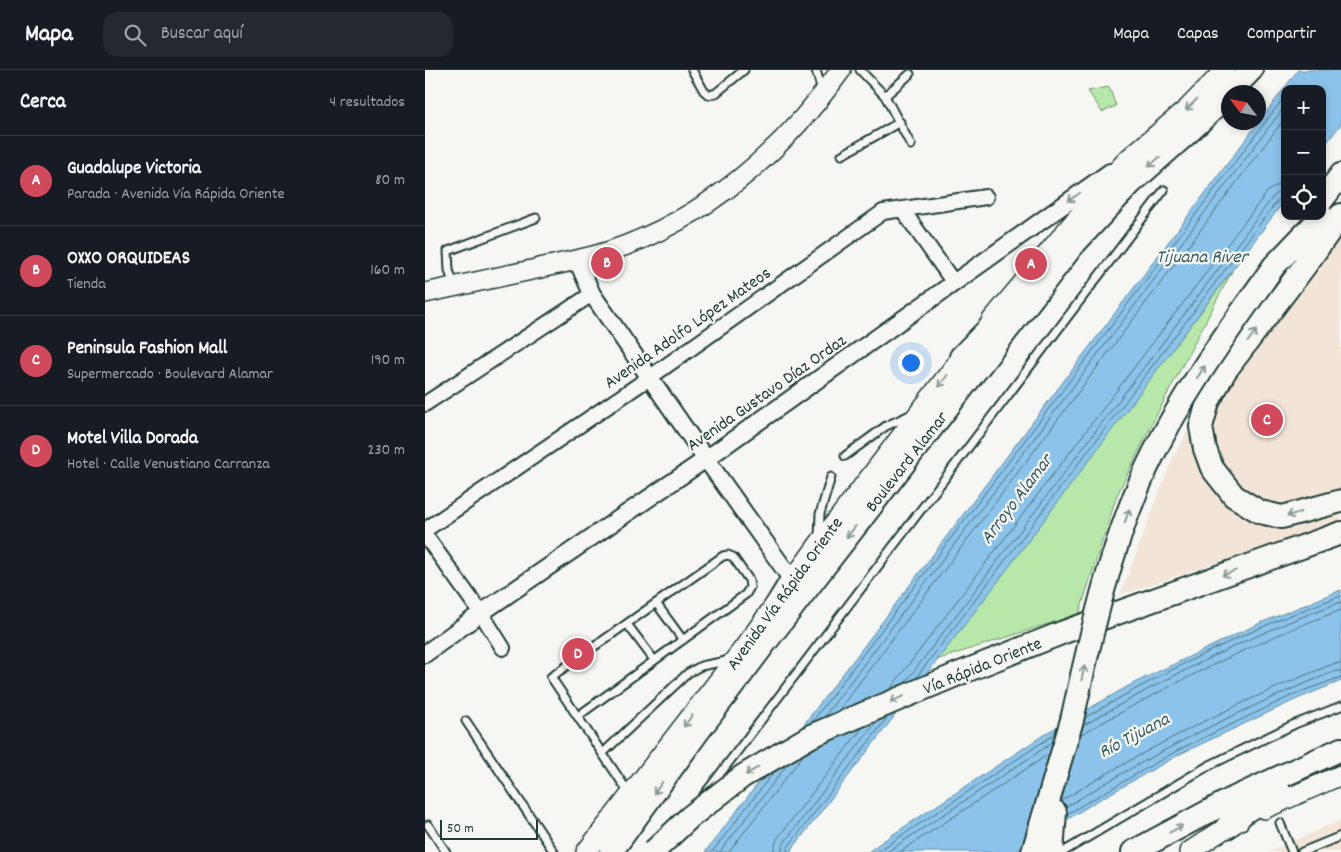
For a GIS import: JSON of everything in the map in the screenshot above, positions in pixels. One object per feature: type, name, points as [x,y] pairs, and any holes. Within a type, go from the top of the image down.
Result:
[{"type":"highway","name":"Boulevard Alamar","points":[[611,852],[765,643],[1073,245],[1131,183],[1192,129],[1225,80],[1251,70]]},
{"type":"highway","points":[[1326,195],[1341,175]]},
{"type":"highway","points":[[961,357],[1073,245],[1105,182]]},
{"type":"highway","points":[[1326,211],[1341,194]]},
{"type":"highway","points":[[1341,215],[1305,267],[1225,372],[1208,402],[1201,427],[1205,449],[1212,468],[1233,496],[1260,512],[1282,517],[1341,501]]},
{"type":"highway","points":[[1052,852],[1056,804],[1072,720],[1111,564],[1129,511],[1147,467],[1182,401],[1224,337],[1308,220]]},
{"type":"highway","points":[[1274,266],[1318,220]]},
{"type":"highway","points":[[1254,563],[1341,517]]},
{"type":"highway","name":"Vía Rápida Oriente","points":[[653,852],[690,817],[743,776],[811,736],[1064,632],[1341,533]]},
{"type":"highway","points":[[697,734],[792,580]]},
{"type":"highway","points":[[1033,852],[1072,720]]},
{"type":"highway","points":[[1133,852],[1232,799],[1341,749]]},
{"type":"highway","points":[[1227,827],[1245,811],[1341,759]]},
{"type":"main road","points":[[425,293],[577,260],[644,238],[675,223],[705,206],[747,174],[783,140],[841,70]]},
{"type":"main road","name":"Avenida Vía Rápida Oriente","points":[[586,852],[735,659],[818,545],[961,357],[1105,182],[1128,159],[1187,109],[1225,80]]},
{"type":"main road","points":[[1189,852],[1227,827],[1341,775]]},
{"type":"street","name":"Avenida Gustavo Díaz Ordaz","points":[[425,654],[481,613],[706,459],[1128,159]]},
{"type":"street","name":"Avenida Adolfo López Mateos","points":[[425,530],[649,378],[883,212],[986,197]]},
{"type":"street","points":[[902,209],[954,283]]},
{"type":"street","points":[[577,260],[592,294],[792,580]]},
{"type":"street","points":[[425,404],[592,294]]},
{"type":"street","points":[[425,535],[481,613],[503,648]]},
{"type":"lane","points":[[692,70],[704,91],[709,94],[716,93],[744,70]]},
{"type":"lane","points":[[816,70],[823,94]]},
{"type":"lane","points":[[860,70],[885,96],[911,145]]},
{"type":"lane","points":[[885,96],[910,74]]},
{"type":"lane","points":[[842,155],[900,122]]},
{"type":"lane","points":[[661,852],[1164,190]]},
{"type":"lane","points":[[455,287],[449,270],[448,251],[536,218]]},
{"type":"lane","points":[[845,456],[886,426],[921,410]]},
{"type":"lane","points":[[818,545],[820,514],[831,477]]},
{"type":"lane","points":[[577,716],[746,594],[750,587],[749,580],[733,557],[726,555],[551,677],[577,716],[603,753],[631,795]]},
{"type":"lane","points":[[656,602],[683,640]]},
{"type":"lane","points":[[627,624],[655,660]]},
{"type":"lane","points":[[603,753],[688,673],[701,666],[735,659]]},
{"type":"lane","points":[[1063,852],[1208,766],[1295,724],[1341,706]]},
{"type":"lane","points":[[466,721],[554,852]]},
{"type":"lane","points":[[1280,823],[1292,852]]},
{"type":"lane","points":[[427,825],[446,852]]},
{"type":"lane","points":[[1303,852],[1341,836]]},
{"type":"shaded area","points":[[1341,200],[1341,522],[1120,595],[1173,457],[1214,384]]},
{"type":"shaded area","points":[[1341,820],[1341,852],[1269,852],[1271,851]]},
{"type":"green space","points":[[1109,87],[1116,106],[1102,112],[1088,91]]},
{"type":"green space","points":[[1232,271],[1117,495],[1079,614],[936,660]]},
{"type":"water","name":"Tijuana River","points":[[1298,70],[1341,70],[1341,124],[1326,144],[1326,85],[1287,85]]},
{"type":"water","name":"Tijuana River","points":[[1281,93],[1281,205],[996,584],[790,852],[705,852],[852,662],[1253,130],[1266,130],[1266,112]]},
{"type":"water","name":"Río Tijuana","points":[[1341,590],[1341,681],[1297,699],[1182,753],[1097,801],[1015,852],[868,852],[1048,732],[1132,684],[1258,624]]},
{"type":"place","name":"OXXO ORQUIDEAS","points":[[607,263]]},
{"type":"place","name":"Guadalupe Victoria","points":[[1031,264]]},
{"type":"place","name":"Peninsula Fashion Mall","points":[[1267,420]]},
{"type":"place","name":"Motel Villa Dorada","points":[[578,654]]},
{"type":"water label","name":"Arroyo Alamar","points":[[1015,498]]}]
